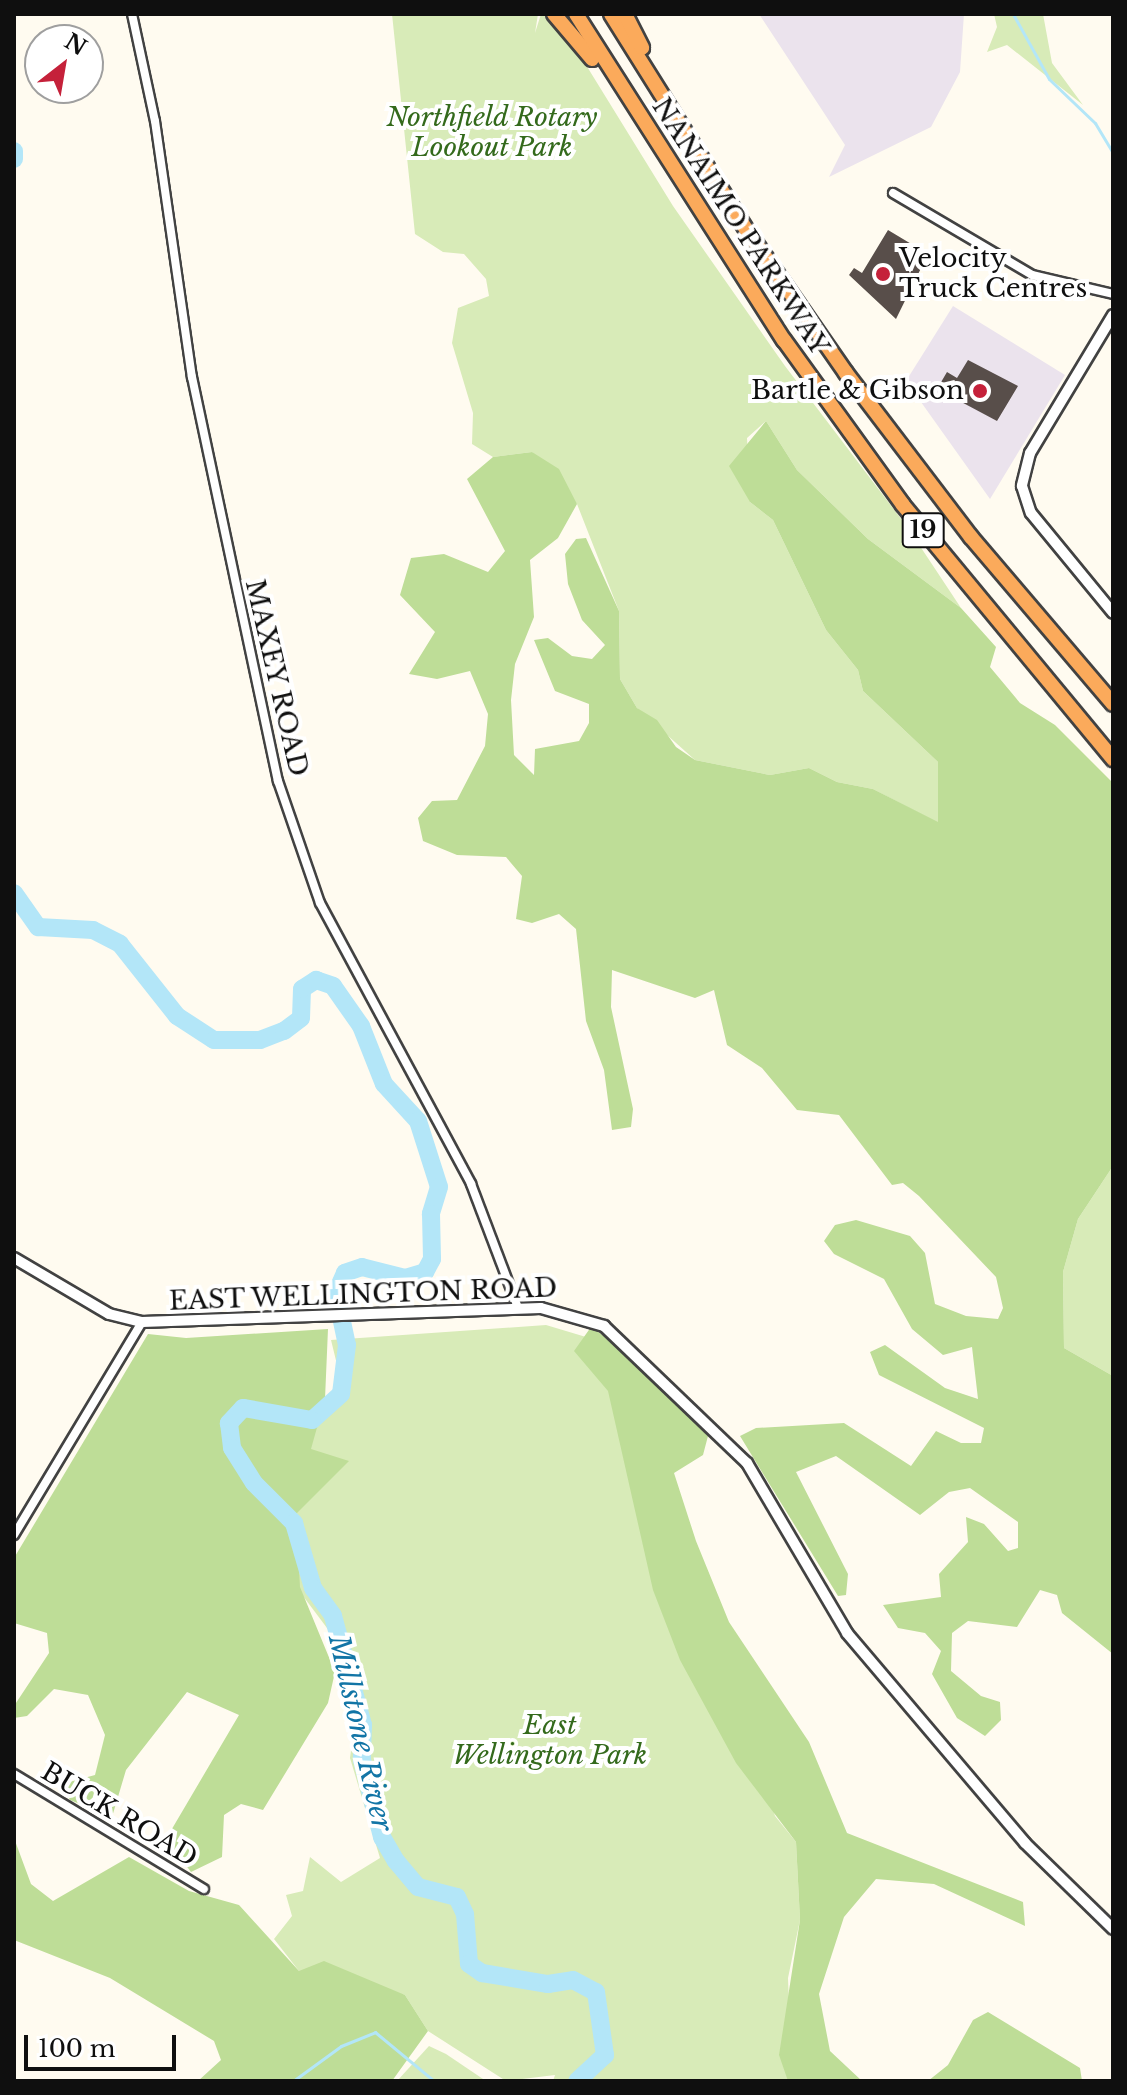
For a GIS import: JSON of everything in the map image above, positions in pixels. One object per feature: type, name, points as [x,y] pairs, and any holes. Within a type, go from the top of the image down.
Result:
[{"type":"highway","points":[[554,14],[587,50],[712,249],[748,289]]},
{"type":"highway","name":"NANAIMO PARKWAY","points":[[576,14],[748,289],[903,505],[1113,759]]},
{"type":"highway","name":"NANAIMO PARKWAY","points":[[611,14],[786,289],[971,537],[1113,704]]},
{"type":"highway","points":[[625,14],[764,241],[786,289]]},
{"type":"street","name":"MAXEY ROAD","points":[[132,14],[155,121],[192,377],[278,781],[320,903],[471,1184],[518,1308]]},
{"type":"street","points":[[893,193],[1032,275],[1113,294]]},
{"type":"street","points":[[1113,315],[1030,453],[1022,486],[1031,513],[1113,613]]},
{"type":"street","name":"EAST WELLINGTON ROAD","points":[[14,1258],[109,1314],[142,1322],[518,1308],[576,1313],[613,1331],[739,1454],[847,1633],[1025,1843],[1113,1929]]},
{"type":"street","points":[[14,1535],[142,1322]]},
{"type":"street","name":"BUCK ROAD","points":[[14,1774],[204,1889]]},
{"type":"shaded area","points":[[759,14],[964,14],[960,72],[931,127],[829,177],[845,145]]},
{"type":"shaded area","points":[[953,306],[1065,375],[990,499],[906,381]]},
{"type":"green space","name":"Northfield Rotary Lookout Park","points":[[392,14],[538,14],[535,33],[541,14],[549,18],[570,39],[673,206],[785,366],[908,528],[961,608],[868,539],[797,470],[766,421],[747,438],[750,502],[773,520],[826,630],[858,670],[863,691],[938,762],[938,823],[873,789],[837,782],[809,768],[770,775],[695,760],[637,708],[620,679],[619,611],[577,504],[532,452],[493,457],[472,444],[473,413],[452,343],[458,308],[489,296],[486,279],[464,254],[443,252],[415,234]]},
{"type":"green space","points":[[994,14],[1043,14],[1052,63],[1083,105],[1007,45],[987,52],[997,27]]},
{"type":"green space","points":[[766,421],[797,470],[868,539],[961,608],[996,647],[990,667],[1020,703],[1055,725],[1113,783],[1113,1166],[1078,1219],[1063,1272],[1064,1348],[1113,1376],[1113,1654],[1062,1613],[1057,1595],[1040,1590],[1017,1627],[968,1621],[952,1633],[951,1671],[981,1696],[1000,1702],[1001,1720],[985,1736],[957,1718],[932,1674],[941,1651],[925,1633],[898,1628],[883,1605],[941,1597],[939,1574],[968,1542],[966,1517],[984,1524],[1008,1551],[1018,1548],[1018,1522],[970,1488],[949,1492],[920,1515],[836,1456],[796,1472],[848,1574],[846,1595],[838,1596],[740,1436],[756,1428],[844,1423],[911,1466],[936,1431],[961,1443],[981,1443],[984,1428],[879,1375],[870,1352],[885,1345],[945,1388],[978,1399],[972,1347],[943,1355],[912,1329],[884,1279],[834,1254],[824,1241],[835,1225],[856,1220],[910,1236],[925,1253],[935,1304],[966,1316],[998,1319],[1003,1308],[996,1277],[919,1196],[903,1183],[892,1185],[839,1115],[797,1110],[762,1068],[727,1045],[714,990],[695,998],[612,970],[611,1007],[633,1109],[631,1127],[612,1130],[604,1070],[586,1021],[576,929],[559,914],[532,923],[516,919],[522,876],[506,857],[457,855],[423,841],[418,818],[432,801],[457,800],[485,746],[488,714],[470,671],[437,679],[409,674],[435,632],[400,595],[411,558],[444,554],[488,572],[505,551],[467,479],[493,457],[532,452],[559,469],[577,504],[558,538],[530,560],[534,617],[515,664],[511,700],[514,755],[534,775],[535,749],[579,741],[589,723],[589,704],[555,691],[534,640],[548,638],[572,656],[592,659],[605,645],[582,620],[568,584],[565,554],[576,539],[586,538],[619,611],[620,679],[637,708],[657,720],[676,747],[695,760],[770,775],[809,768],[837,782],[873,789],[938,822],[938,762],[863,691],[858,670],[826,630],[773,520],[750,502],[729,466]]},
{"type":"green space","points":[[1113,1166],[1113,1376],[1064,1348],[1063,1272],[1078,1219]]},
{"type":"green space","name":"East Wellington Park","points":[[546,1325],[596,1340],[670,1469],[775,1816],[796,1842],[800,1920],[788,1978],[792,2081],[553,2081],[555,2075],[506,2081],[428,2031],[405,1995],[299,1971],[274,1939],[292,1916],[286,1895],[303,1891],[310,1857],[341,1882],[380,1858],[350,1758],[356,1713],[339,1677],[333,1636],[300,1592],[216,1431],[317,1423],[341,1381],[331,1340]]},
{"type":"green space","points":[[591,1327],[631,1355],[708,1436],[703,1455],[674,1473],[696,1541],[729,1622],[809,1742],[847,1833],[1023,1902],[1025,1926],[934,1884],[876,1879],[844,1917],[819,1994],[830,2051],[862,2081],[788,2081],[779,2055],[800,1920],[796,1842],[736,1763],[680,1660],[653,1590],[608,1391],[574,1351]]},
{"type":"green space","points":[[328,1329],[325,1399],[311,1449],[349,1461],[296,1514],[300,1587],[335,1672],[328,1703],[263,1810],[241,1804],[224,1815],[222,1857],[191,1872],[166,1839],[239,1715],[187,1692],[126,1770],[112,1817],[70,1800],[62,1784],[95,1775],[105,1735],[88,1695],[54,1689],[27,1716],[14,1718],[14,1706],[49,1653],[47,1633],[14,1623],[14,1558],[148,1334],[186,1338]]},
{"type":"green space","points":[[14,1838],[31,1884],[53,1901],[129,1857],[189,1891],[239,1905],[299,1971],[324,1961],[405,1995],[428,2031],[392,2081],[198,2081],[221,2060],[214,2041],[110,1978],[14,1940]]},
{"type":"green space","points":[[988,2012],[1080,2068],[1082,2081],[928,2081],[948,2065],[973,2020]]},
{"type":"green space","points":[[429,2046],[446,2054],[486,2081],[397,2081]]},
{"type":"building","name":"Velocity Truck Centres","points":[[888,230],[928,254],[896,319],[849,275],[854,268],[862,273]]},
{"type":"building","name":"Bartle & Gibson","points":[[968,360],[1018,386],[997,421],[937,389],[947,372],[957,378]]},
{"type":"waterway","points":[[1013,14],[1049,79],[1095,123],[1113,153]]},
{"type":"waterway","name":"Millstone River","points":[[14,151],[14,159]]},
{"type":"waterway","name":"Millstone River","points":[[14,893],[38,927],[93,930],[120,944],[177,1016],[214,1040],[260,1040],[284,1031],[301,1018],[302,989],[316,980],[333,986],[361,1026],[384,1084],[418,1121],[439,1187],[431,1214],[432,1259],[425,1272],[405,1278],[362,1267],[345,1273],[336,1293],[347,1345],[341,1394],[312,1420],[243,1408],[229,1423],[232,1448],[254,1483],[294,1523],[313,1588],[333,1616],[363,1725],[362,1760],[382,1837],[396,1861],[418,1887],[457,1897],[465,1914],[469,1964],[482,1973],[548,1984],[573,1980],[596,1992],[605,2055],[577,2081]]},
{"type":"waterway","points":[[293,2081],[341,2046],[375,2032],[434,2081]]},
{"type":"place","name":"Velocity Truck Centres","points":[[883,274]]},
{"type":"place","name":"Bartle & Gibson","points":[[980,391]]}]
